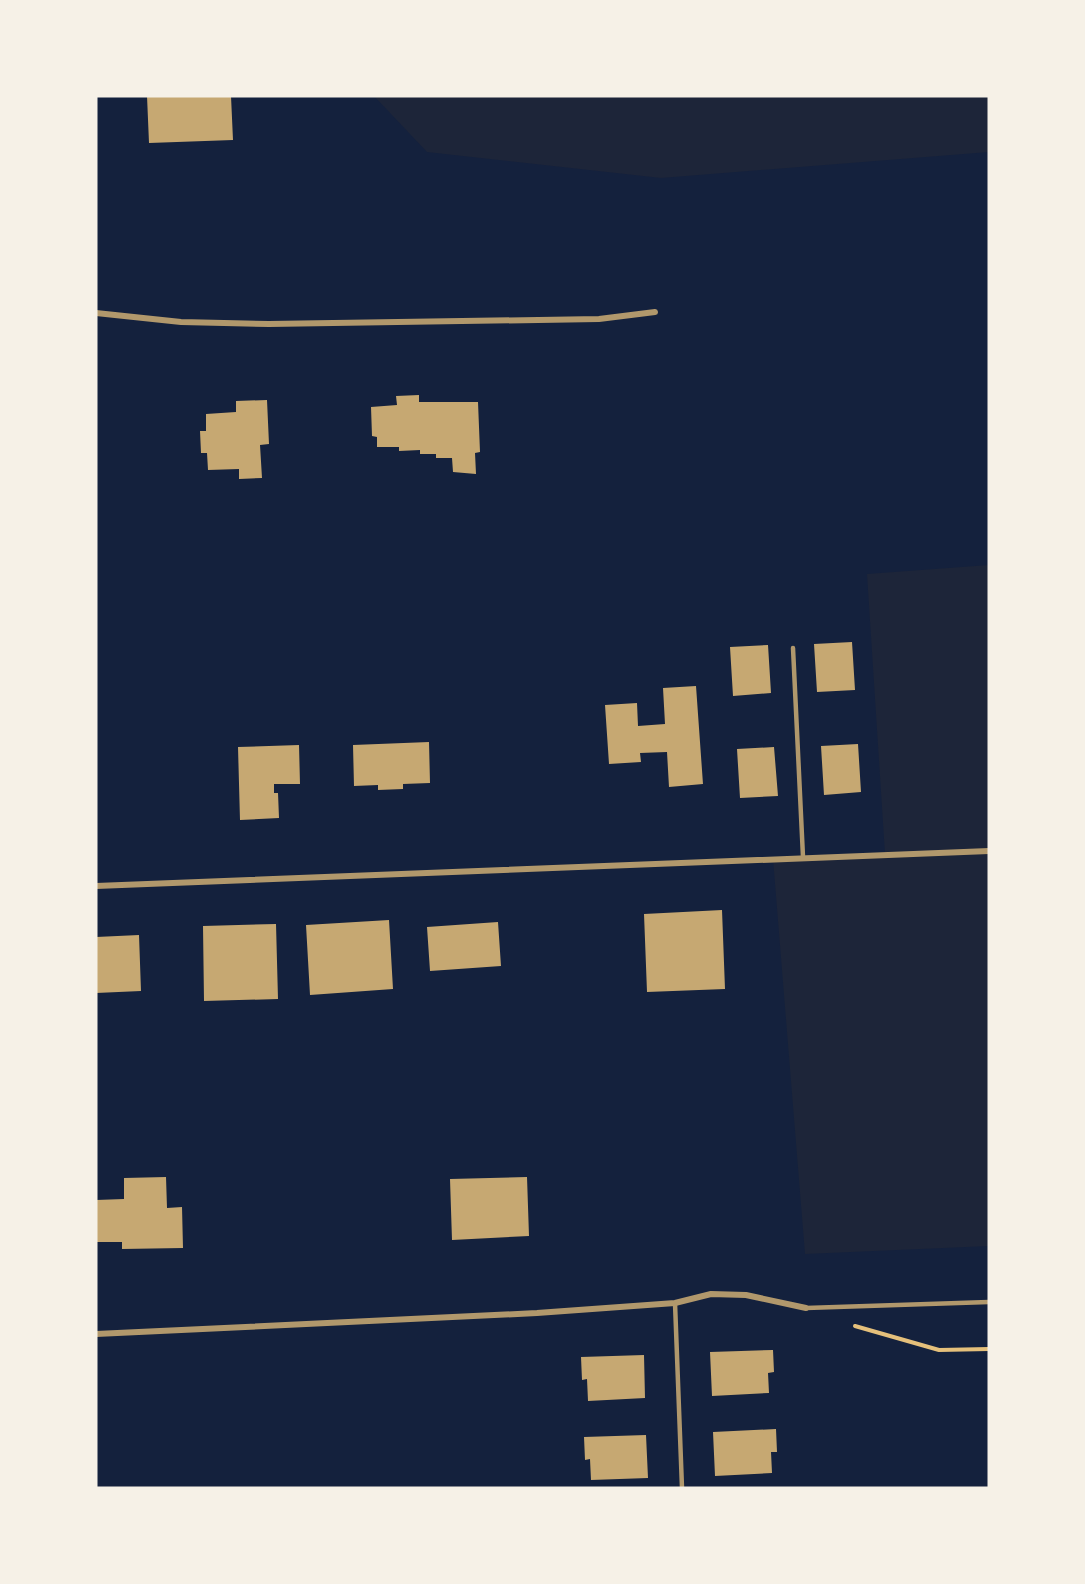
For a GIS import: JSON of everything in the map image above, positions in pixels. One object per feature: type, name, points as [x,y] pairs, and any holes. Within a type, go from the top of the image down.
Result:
[{"type":"street","points":[[96,313],[181,322],[269,324],[599,319],[655,312]]},
{"type":"street","points":[[96,886],[989,851]]},
{"type":"street","points":[[96,1334],[537,1313],[675,1303],[711,1294],[746,1295],[806,1308]]},
{"type":"lane","points":[[793,648],[803,858]]},
{"type":"lane","points":[[806,1308],[989,1302]]},
{"type":"lane","points":[[675,1303],[682,1488]]},
{"type":"path","points":[[849,1324],[882,1336],[939,1350],[989,1349]]},
{"type":"shaded area","points":[[374,96],[989,96],[989,152],[661,178],[427,152]]},
{"type":"shaded area","points":[[989,565],[989,1246],[805,1254],[773,859],[885,854],[867,574]]},
{"type":"building","points":[[147,96],[231,96],[233,140],[149,143]]},
{"type":"building","points":[[419,395],[419,402],[478,402],[480,452],[475,453],[476,474],[453,472],[452,458],[436,458],[436,454],[420,454],[420,450],[399,451],[399,447],[377,447],[377,437],[372,436],[371,407],[397,405],[396,396]]},
{"type":"building","points":[[267,400],[269,444],[260,445],[262,478],[239,479],[239,469],[208,470],[207,453],[201,453],[200,431],[206,431],[206,414],[236,412],[236,401]]},
{"type":"building","points":[[852,642],[855,690],[817,692],[814,644]]},
{"type":"building","points":[[768,645],[771,693],[733,696],[730,647]]},
{"type":"building","points":[[696,686],[703,784],[669,787],[667,752],[640,753],[641,762],[609,764],[605,705],[637,703],[638,726],[665,724],[663,688]]},
{"type":"building","points":[[429,742],[430,783],[403,784],[403,789],[378,790],[378,785],[354,786],[353,745]]},
{"type":"building","points":[[858,744],[861,792],[824,795],[821,746]]},
{"type":"building","points":[[299,745],[300,784],[274,784],[274,793],[278,793],[279,818],[240,820],[238,747]]},
{"type":"building","points":[[774,747],[778,796],[740,798],[737,749]]},
{"type":"building","points":[[722,910],[725,989],[647,992],[644,914]]},
{"type":"building","points":[[389,920],[393,989],[310,995],[306,925]]},
{"type":"building","points":[[498,922],[501,966],[430,971],[427,927]]},
{"type":"building","points":[[276,924],[278,999],[204,1001],[203,926]]},
{"type":"building","points":[[139,935],[141,991],[96,993],[96,937]]},
{"type":"building","points":[[166,1177],[167,1208],[182,1207],[183,1248],[122,1249],[122,1242],[96,1242],[96,1200],[124,1199],[124,1178]]},
{"type":"building","points":[[527,1177],[529,1236],[452,1240],[450,1179]]},
{"type":"building","points":[[773,1350],[774,1372],[768,1373],[769,1393],[712,1396],[710,1352]]},
{"type":"building","points":[[644,1355],[645,1398],[588,1401],[587,1379],[582,1380],[581,1357]]},
{"type":"building","points":[[776,1429],[777,1452],[771,1452],[772,1473],[715,1476],[713,1432]]},
{"type":"building","points":[[646,1435],[648,1478],[591,1480],[590,1459],[585,1460],[584,1437]]}]
